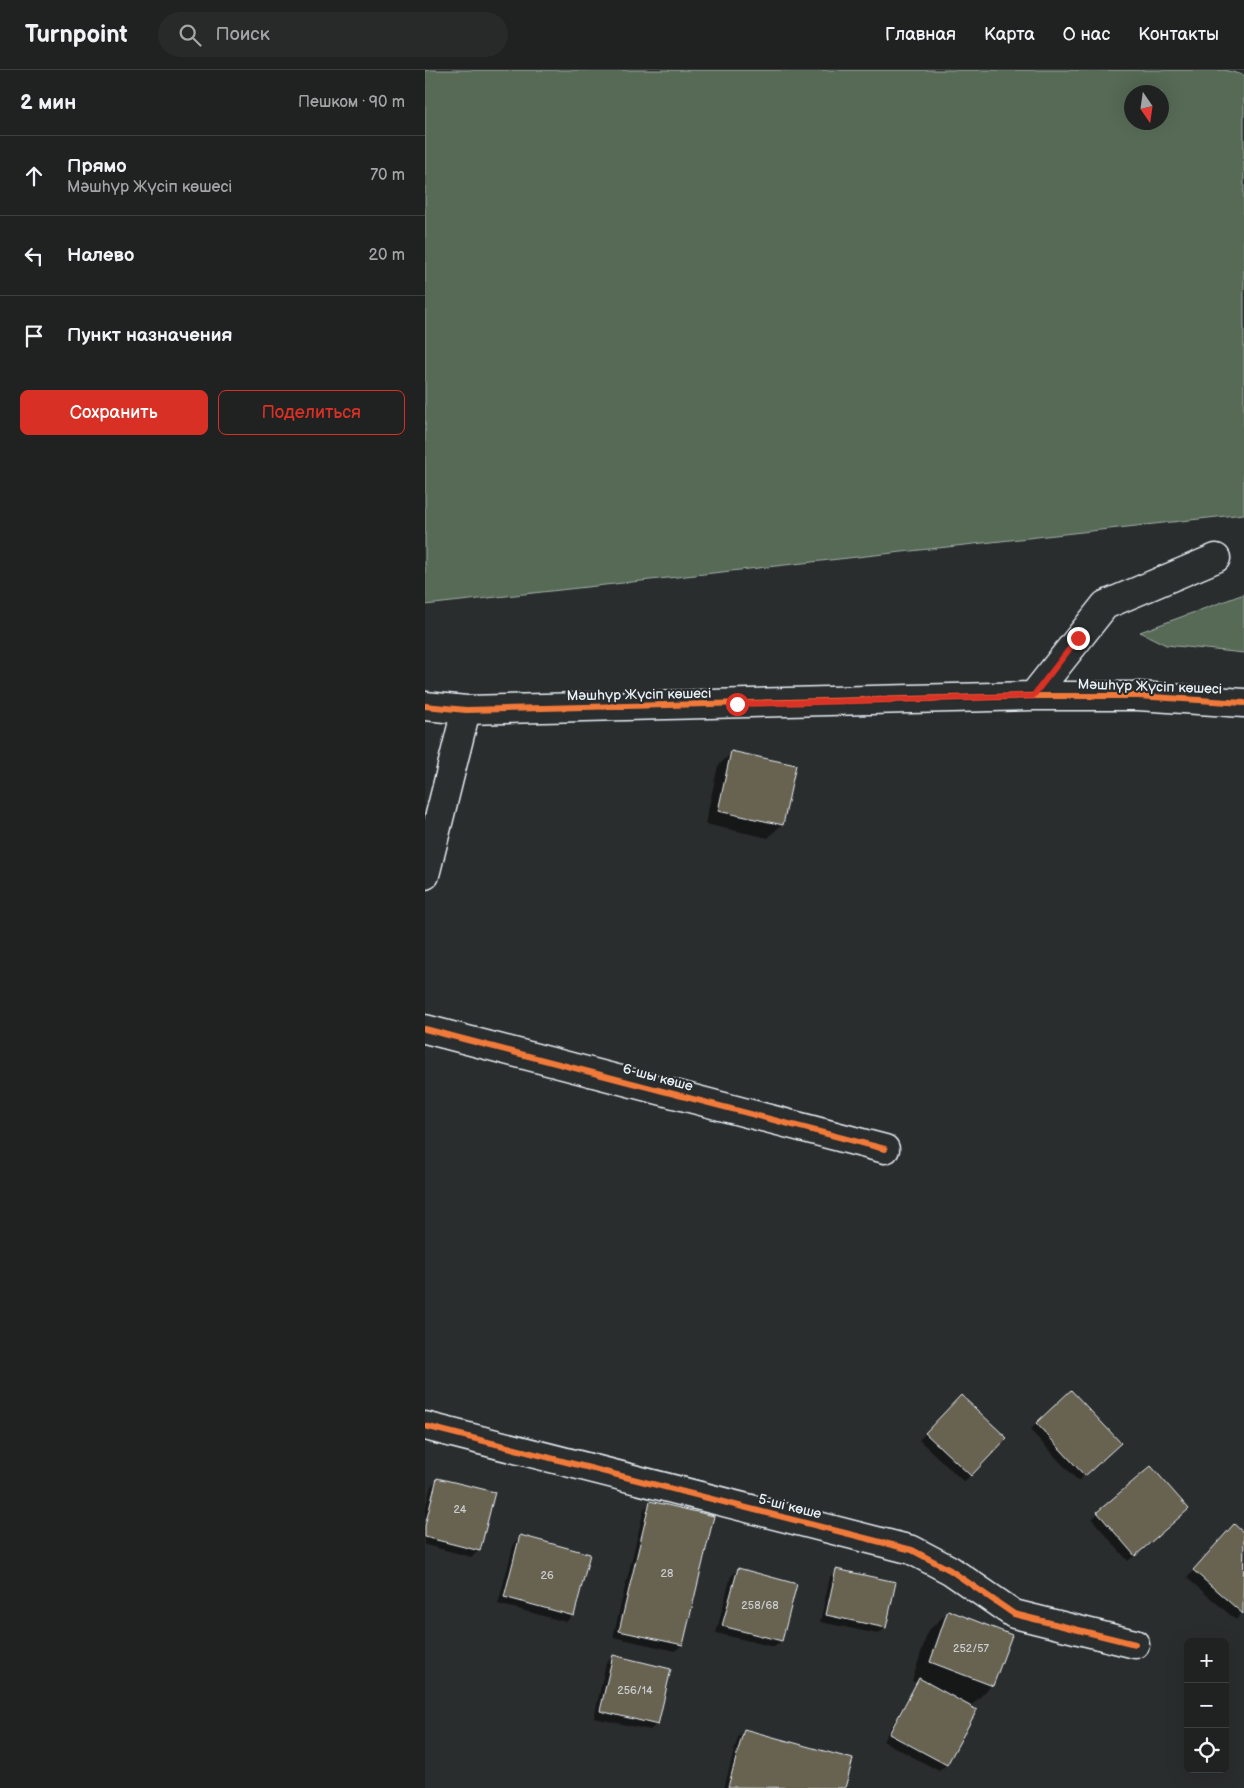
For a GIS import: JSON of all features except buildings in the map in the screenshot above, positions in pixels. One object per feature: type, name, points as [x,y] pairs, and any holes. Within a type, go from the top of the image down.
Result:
[{"type":"street","points":[[1033,696],[1105,605],[1216,558]]},
{"type":"street","name":"Мәшhүр Жүсіп көшесі","points":[[425,706],[466,710],[1033,696],[1138,696],[1244,703]]},
{"type":"street","points":[[425,875],[466,710]]},
{"type":"street","name":"6-шы көше","points":[[425,1029],[885,1149]]},
{"type":"street","name":"5-ші көше","points":[[425,1426],[912,1550],[950,1570],[1014,1614],[1135,1644]]},
{"type":"green space","points":[[425,70],[1224,70],[1244,75],[1244,514],[425,605]]},
{"type":"green space","points":[[1244,594],[1244,653],[1166,645],[1140,632]]},
{"type":"cycle path","points":[[425,706],[466,710],[1033,696],[1138,696],[1244,703]]},
{"type":"cycle path","points":[[425,1029],[885,1149]]},
{"type":"cycle path","points":[[425,1426],[912,1550],[950,1570],[1014,1614],[1135,1644]]},
{"type":"route","points":[[737,704],[1033,696],[1078,638]]}]
